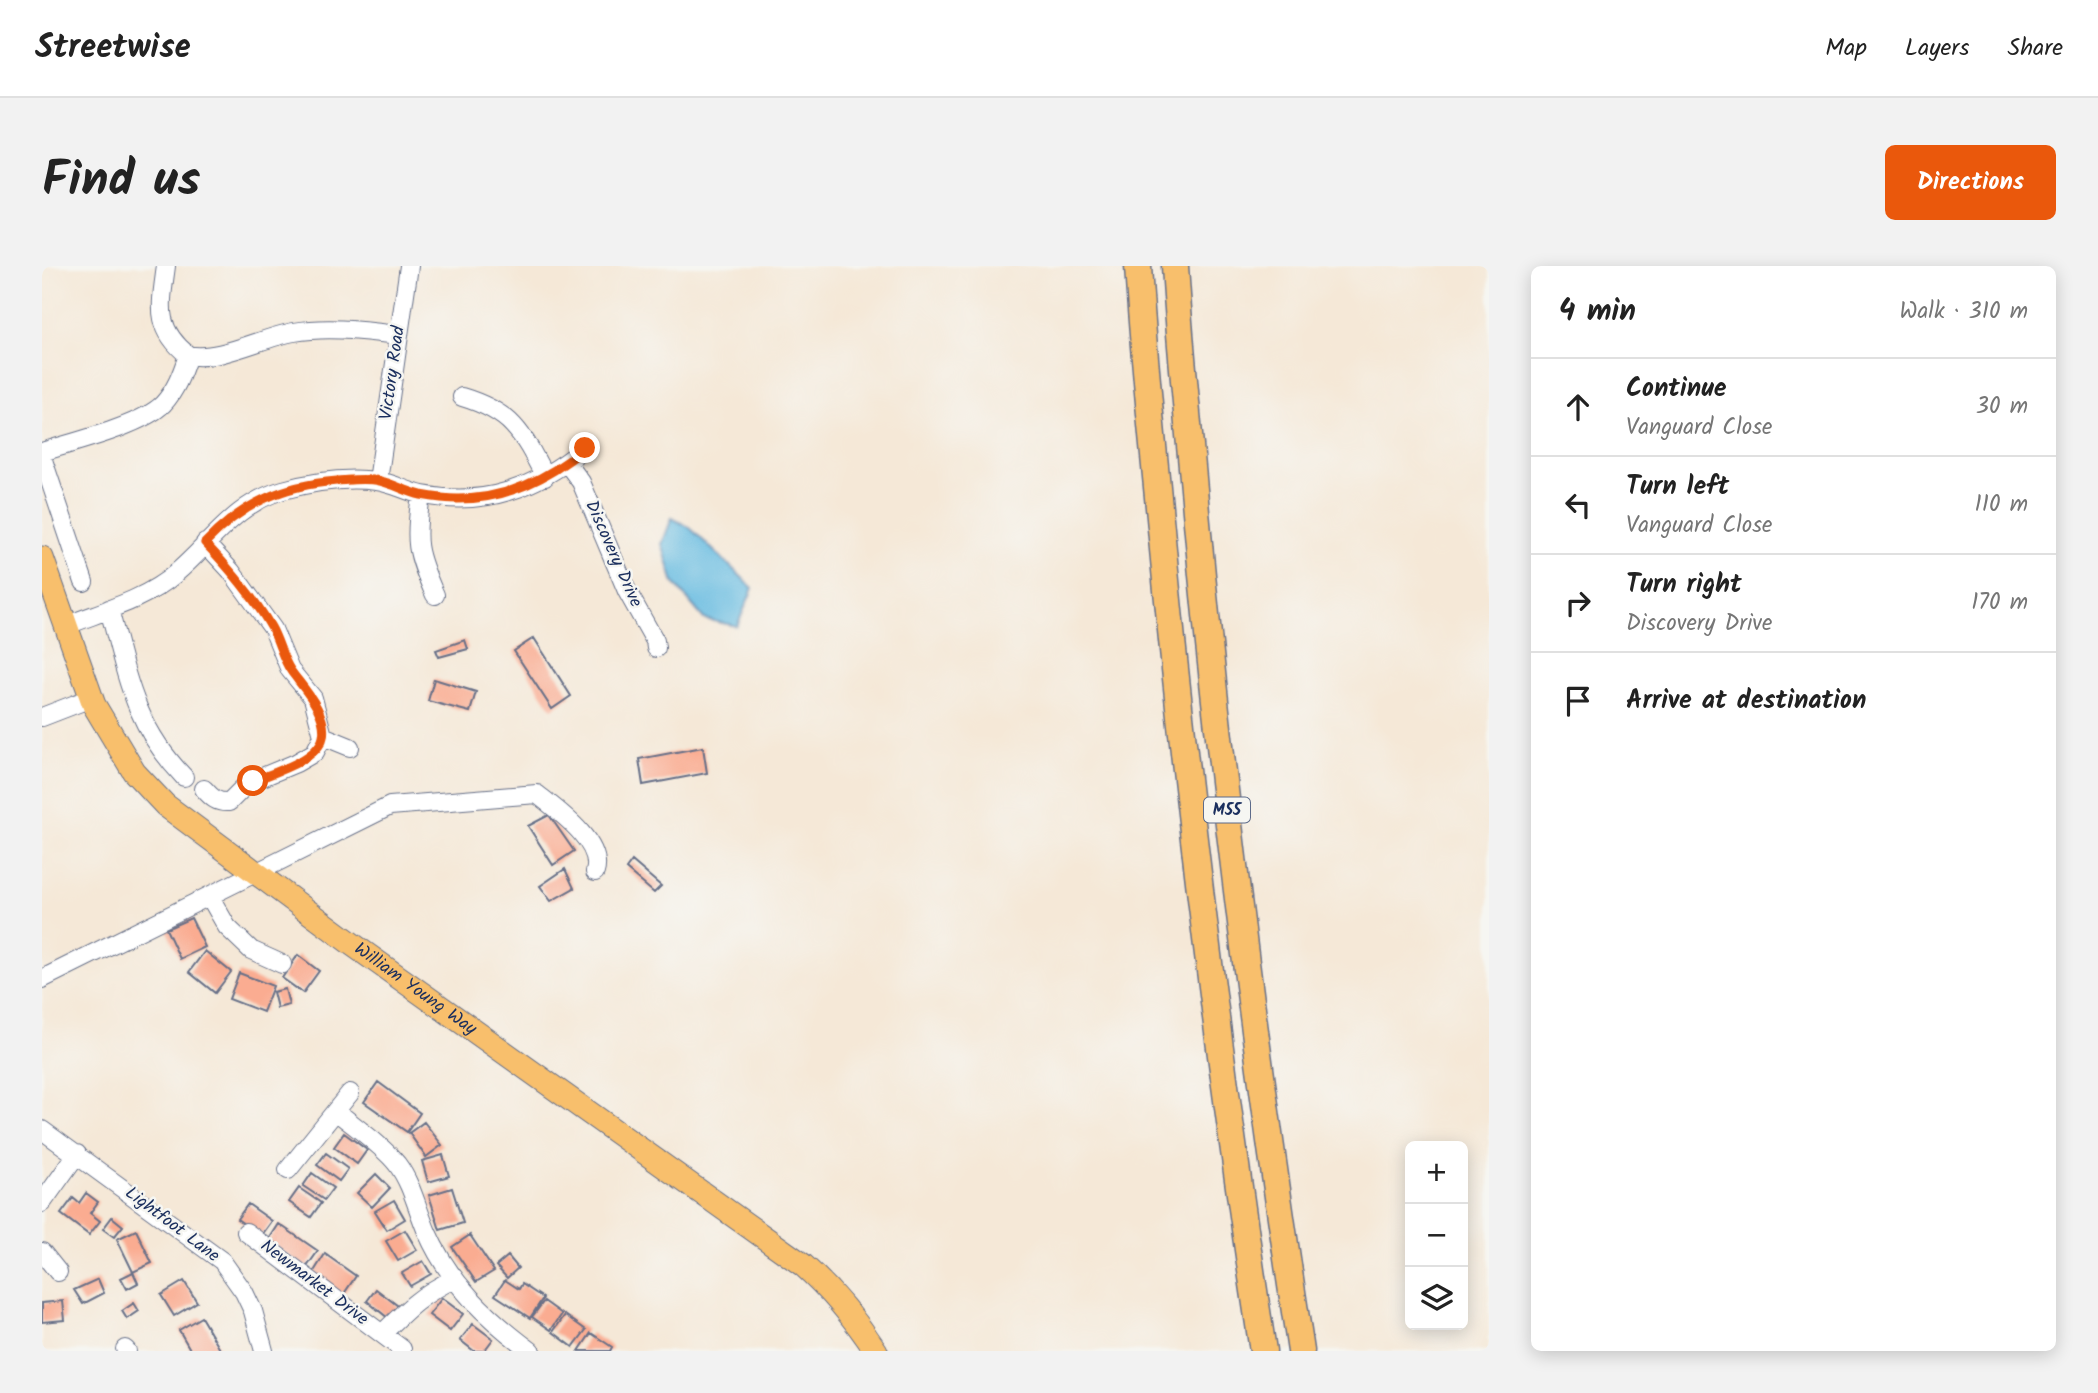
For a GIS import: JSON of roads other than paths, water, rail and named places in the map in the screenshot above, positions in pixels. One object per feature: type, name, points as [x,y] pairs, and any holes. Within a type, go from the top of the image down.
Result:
[{"type":"highway","name":"M55","points":[[1138,266],[1174,670],[1208,951],[1263,1351]]},
{"type":"highway","name":"M55","points":[[1175,266],[1210,660],[1238,903],[1301,1351]]},
{"type":"main road","name":"William Young Way","points":[[42,558],[91,698],[107,730],[140,780],[177,816],[364,953],[803,1265],[830,1291],[876,1351]]},
{"type":"street","points":[[166,266],[162,318],[167,335],[188,355],[211,355],[276,336],[310,330],[339,329],[398,335]]},
{"type":"street","name":"Victory Road","points":[[378,481],[409,266]]},
{"type":"street","points":[[84,582],[42,454],[155,411],[173,391],[188,355]]},
{"type":"street","points":[[462,397],[503,415],[519,430],[545,477]]},
{"type":"street","points":[[65,626],[148,592],[176,574],[205,543],[251,505],[281,491],[316,483],[378,481],[421,495],[458,499],[499,495],[545,477],[585,448]]},
{"type":"street","name":"Discovery Drive","points":[[567,463],[581,482],[611,557],[652,634],[656,648]]},
{"type":"street","points":[[421,495],[416,534],[419,559],[435,595]]},
{"type":"street","points":[[204,789],[213,799],[229,802],[248,783],[296,763],[314,752],[323,736],[313,698],[290,670],[273,629],[231,570],[205,543]]},
{"type":"street","points":[[108,609],[140,715],[165,758],[184,777]]},
{"type":"street","points":[[42,717],[91,698]]},
{"type":"street","points":[[323,736],[350,747]]},
{"type":"street","points":[[42,979],[390,806],[537,794],[587,841],[596,856],[595,872]]},
{"type":"street","points":[[210,897],[227,927],[251,950],[282,964]]},
{"type":"street","points":[[288,1170],[351,1093]]},
{"type":"street","points":[[336,1111],[394,1161],[404,1174],[426,1231],[454,1279],[487,1317],[531,1351]]},
{"type":"street","name":"Lightfoot Lane","points":[[42,1130],[222,1261],[248,1301],[264,1351]]},
{"type":"street","points":[[42,1203],[77,1154]]},
{"type":"street","name":"Newmarket Drive","points":[[246,1232],[402,1349]]},
{"type":"street","points":[[42,1252],[58,1272]]},
{"type":"street","name":"Newmarket Drive","points":[[382,1334],[415,1301],[430,1290],[454,1279]]},
{"type":"water","points":[[672,518],[689,527],[753,588],[737,626],[704,619],[674,583],[662,544]]}]
